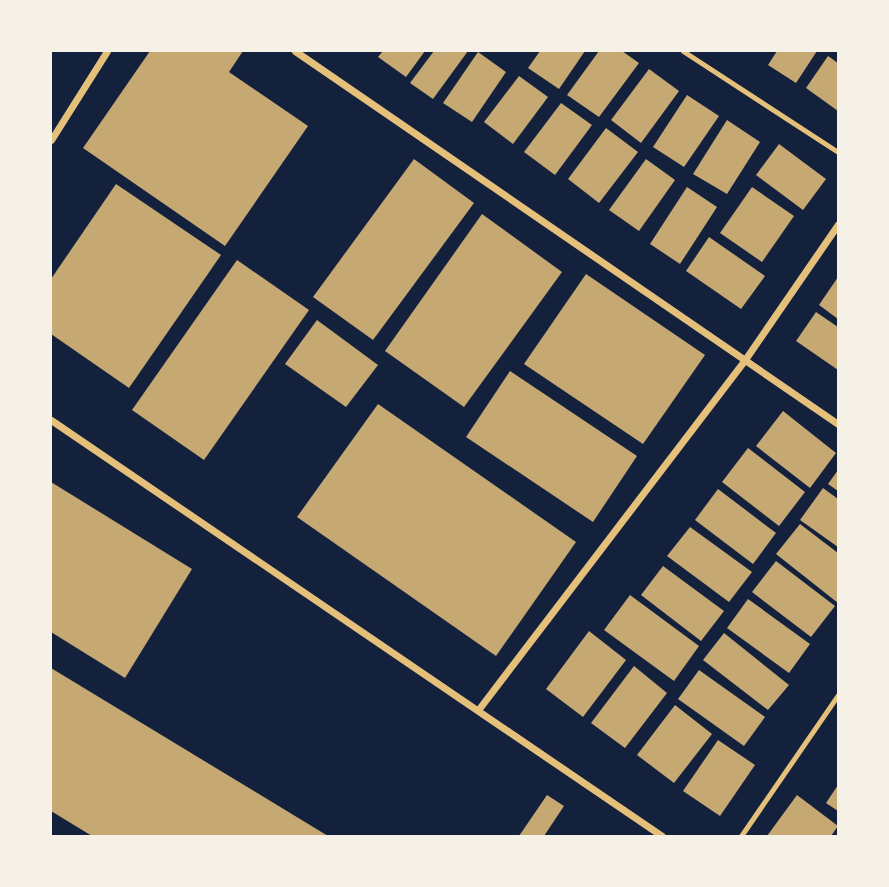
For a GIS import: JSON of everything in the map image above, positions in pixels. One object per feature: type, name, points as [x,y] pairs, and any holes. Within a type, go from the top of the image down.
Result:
[{"type":"street","points":[[51,140],[107,51]]},
{"type":"street","points":[[295,51],[838,424]]},
{"type":"street","points":[[478,710],[744,361],[838,224]]},
{"type":"street","points":[[51,420],[662,836]]},
{"type":"lane","points":[[683,51],[838,152]]},
{"type":"lane","points":[[741,836],[838,695]]},
{"type":"building","points":[[150,51],[243,51],[229,72],[308,126],[225,246],[83,148]]},
{"type":"building","points":[[383,51],[425,51],[406,77],[378,57]]},
{"type":"building","points":[[434,51],[468,51],[433,99],[410,83]]},
{"type":"building","points":[[540,51],[585,51],[559,89],[528,68]]},
{"type":"building","points":[[599,51],[622,51],[639,63],[599,117],[567,95]]},
{"type":"building","points":[[777,51],[817,51],[796,83],[768,65]]},
{"type":"building","points":[[478,52],[506,72],[472,122],[443,103]]},
{"type":"building","points":[[828,56],[838,63],[838,111],[806,88]]},
{"type":"building","points":[[649,69],[679,91],[641,143],[611,120]]},
{"type":"building","points":[[519,76],[548,97],[513,144],[484,122]]},
{"type":"building","points":[[687,95],[719,116],[684,167],[653,147]]},
{"type":"building","points":[[561,103],[592,125],[555,175],[524,152]]},
{"type":"building","points":[[727,120],[760,142],[727,194],[693,174]]},
{"type":"building","points":[[606,128],[638,152],[599,203],[568,179]]},
{"type":"building","points":[[779,144],[826,179],[803,210],[756,175]]},
{"type":"building","points":[[414,159],[474,203],[373,340],[313,297]]},
{"type":"building","points":[[646,159],[675,180],[639,231],[609,210]]},
{"type":"building","points":[[116,184],[221,255],[129,388],[51,334],[51,279]]},
{"type":"building","points":[[687,187],[717,207],[680,264],[650,244]]},
{"type":"building","points":[[752,187],[794,216],[762,262],[720,233]]},
{"type":"building","points":[[482,214],[562,272],[464,407],[385,351]]},
{"type":"building","points":[[709,237],[765,276],[741,309],[686,271]]},
{"type":"building","points":[[237,260],[309,310],[204,460],[132,410]]},
{"type":"building","points":[[586,274],[705,355],[643,444],[524,364]]},
{"type":"building","points":[[838,277],[838,319],[819,305]]},
{"type":"building","points":[[816,312],[838,327],[838,370],[796,341]]},
{"type":"building","points":[[317,320],[378,365],[346,407],[285,364]]},
{"type":"building","points":[[510,371],[637,456],[593,522],[466,437]]},
{"type":"building","points":[[378,404],[576,542],[496,656],[297,517]]},
{"type":"building","points":[[783,411],[836,453],[810,488],[756,446]]},
{"type":"building","points":[[748,448],[805,492],[779,526],[722,482]]},
{"type":"building","points":[[838,470],[838,491],[828,484]]},
{"type":"building","points":[[51,482],[192,569],[125,678],[51,632]]},
{"type":"building","points":[[823,488],[838,499],[838,547],[800,520]]},
{"type":"building","points":[[718,489],[776,533],[753,564],[695,520]]},
{"type":"building","points":[[800,524],[838,553],[838,603],[776,554]]},
{"type":"building","points":[[690,527],[752,572],[729,602],[667,556]]},
{"type":"building","points":[[776,561],[835,606],[811,637],[752,592]]},
{"type":"building","points":[[663,566],[724,611],[701,641],[641,595]]},
{"type":"building","points":[[630,595],[699,646],[674,681],[604,630]]},
{"type":"building","points":[[748,599],[810,644],[789,673],[727,628]]},
{"type":"building","points":[[589,631],[626,660],[583,717],[546,689]]},
{"type":"building","points":[[724,633],[789,685],[768,710],[703,660]]},
{"type":"building","points":[[634,666],[667,693],[625,748],[591,723]]},
{"type":"building","points":[[51,668],[328,836],[92,836],[51,811]]},
{"type":"building","points":[[699,670],[765,717],[744,746],[678,699]]},
{"type":"building","points":[[675,705],[712,734],[674,783],[637,755]]},
{"type":"building","points":[[718,740],[755,765],[720,816],[683,791]]},
{"type":"building","points":[[838,785],[838,811],[826,803]]},
{"type":"building","points":[[547,795],[564,806],[544,836],[519,836]]},
{"type":"building","points":[[797,795],[838,826],[831,836],[767,836]]}]
